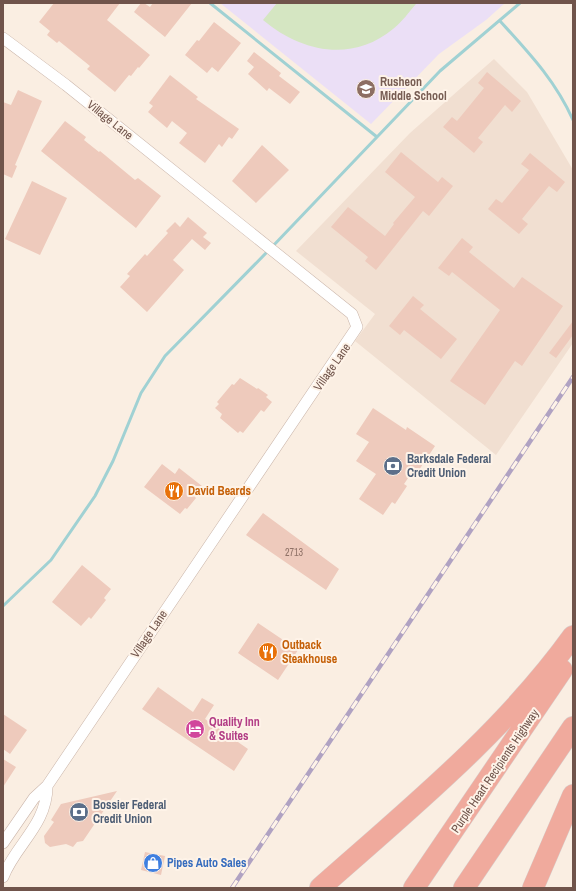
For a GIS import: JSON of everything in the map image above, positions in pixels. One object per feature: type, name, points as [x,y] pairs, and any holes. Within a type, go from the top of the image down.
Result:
[{"type":"highway","points":[[320,888],[423,796],[503,719],[555,662],[573,636]]},
{"type":"highway","name":"Purple Heart Recipients Highway","points":[[414,888],[541,703],[573,652]]},
{"type":"highway","points":[[464,888],[573,727]]},
{"type":"highway","points":[[533,888],[573,795]]},
{"type":"street","name":"Village Lane","points":[[3,38],[66,85],[352,314],[357,324],[356,331],[47,786],[31,801],[3,843]]},
{"type":"street","name":"Village Lane","points":[[3,877],[22,844],[43,814],[47,797],[47,786]]},
{"type":"shaded area","name":"Rusheon Middle School","points":[[220,3],[505,3],[486,20],[439,54],[371,124]]},
{"type":"shaded area","points":[[494,59],[527,92],[573,170],[573,343],[496,455],[355,341],[375,314],[296,251],[410,133]]},
{"type":"green space","points":[[277,3],[416,4],[393,29],[377,40],[344,50],[310,46],[294,40],[278,31],[263,20]]},
{"type":"building","points":[[54,3],[120,3],[107,20],[150,55],[131,76],[129,75],[115,92],[87,69],[90,66],[59,41],[57,43],[47,35],[50,31],[39,22]]},
{"type":"building","points":[[141,3],[144,3],[150,7],[153,3],[192,3],[165,37],[134,12]]},
{"type":"building","points":[[214,22],[241,43],[218,72],[212,67],[207,73],[185,55],[197,40],[199,41]]},
{"type":"building","points":[[254,52],[281,73],[279,76],[300,92],[290,104],[269,88],[267,91],[248,74],[254,67],[247,61]]},
{"type":"building","points":[[487,72],[521,101],[512,112],[505,105],[478,138],[483,142],[474,153],[443,127],[452,117],[457,121],[484,88],[478,83]]},
{"type":"building","points":[[170,75],[198,97],[196,99],[239,129],[232,139],[229,137],[222,147],[219,144],[205,163],[179,143],[187,133],[172,121],[167,128],[148,112],[153,106],[149,103]]},
{"type":"building","points":[[18,90],[42,101],[15,165],[17,166],[12,178],[3,174],[3,102],[11,105]]},
{"type":"building","points":[[65,121],[86,137],[84,140],[99,152],[100,151],[135,180],[138,178],[161,196],[136,228],[41,151]]},
{"type":"building","points":[[262,145],[289,170],[256,203],[232,181]]},
{"type":"building","points":[[401,152],[438,182],[442,177],[453,186],[429,216],[423,211],[376,270],[365,261],[368,257],[331,227],[348,207],[385,236],[394,224],[393,223],[415,197],[385,172]]},
{"type":"building","points":[[530,153],[565,182],[557,192],[549,186],[522,219],[528,224],[519,234],[488,209],[496,199],[502,203],[529,170],[521,164]]},
{"type":"building","points":[[32,181],[67,198],[40,255],[5,239]]},
{"type":"building","points":[[188,217],[207,233],[203,237],[211,243],[205,250],[192,239],[173,260],[184,270],[147,312],[120,287],[130,276],[127,274],[145,254],[147,256],[168,233],[166,231],[175,222],[180,227]]},
{"type":"building","points":[[462,238],[473,247],[469,252],[514,288],[522,277],[563,306],[522,366],[515,361],[485,405],[450,381],[500,310],[452,272],[449,276],[438,268]]},
{"type":"building","points":[[413,296],[424,305],[420,309],[457,339],[441,359],[404,330],[400,335],[389,326]]},
{"type":"building","points":[[573,321],[573,335],[556,358],[549,353]]},
{"type":"building","points":[[240,378],[268,395],[266,397],[272,402],[264,412],[261,410],[243,433],[240,431],[238,433],[220,418],[222,414],[215,408],[219,404],[217,402],[232,384],[234,385]]},
{"type":"building","name":"Barksdale Federal Credit Union","points":[[373,408],[406,430],[407,427],[435,446],[417,473],[413,471],[404,484],[407,486],[395,504],[392,502],[383,515],[359,499],[376,474],[356,461],[369,442],[356,434]]},
{"type":"building","name":"David Beards","points":[[162,464],[175,474],[179,468],[202,486],[194,496],[196,498],[187,509],[185,508],[180,514],[144,487]]},
{"type":"building","points":[[263,513],[339,569],[326,590],[246,535]]},
{"type":"building","points":[[82,565],[111,589],[104,598],[106,600],[91,619],[89,617],[81,626],[52,602]]},
{"type":"building","name":"Outback Steakhouse","points":[[258,623],[298,650],[278,680],[238,653]]},
{"type":"building","name":"Quality Inn & Suites","points":[[158,687],[193,712],[202,698],[214,705],[205,719],[248,749],[234,771],[142,709]]},
{"type":"building","points":[[3,714],[27,730],[10,754],[3,749]]},
{"type":"building","points":[[3,759],[16,767],[3,787]]},
{"type":"building","name":"Bossier Federal Credit Union","points":[[117,791],[83,841],[77,842],[73,847],[66,844],[50,847],[45,843],[44,836],[54,822],[51,820],[61,804]]},
{"type":"building","name":"Pipes Auto Sales","points":[[145,852],[165,856],[161,875],[141,870]]},
{"type":"waterway","points":[[210,3],[377,137]]},
{"type":"waterway","points":[[272,247],[440,71],[520,3]]},
{"type":"waterway","points":[[500,21],[550,80],[573,120]]},
{"type":"waterway","points":[[3,606],[51,560],[95,496],[113,461],[141,393],[165,356],[268,251]]},
{"type":"railway","points":[[232,888],[573,377]]},
{"type":"place","name":"Rusheon Middle School","points":[[366,89]]},
{"type":"place","name":"Barksdale Federal Credit Union","points":[[393,466]]},
{"type":"place","name":"David Beards","points":[[174,491]]},
{"type":"place","name":"Outback Steakhouse","points":[[268,652]]},
{"type":"place","name":"Quality Inn & Suites","points":[[195,729]]},
{"type":"place","name":"Bossier Federal Credit Union","points":[[79,812]]},
{"type":"place","name":"Pipes Auto Sales","points":[[153,863]]}]
